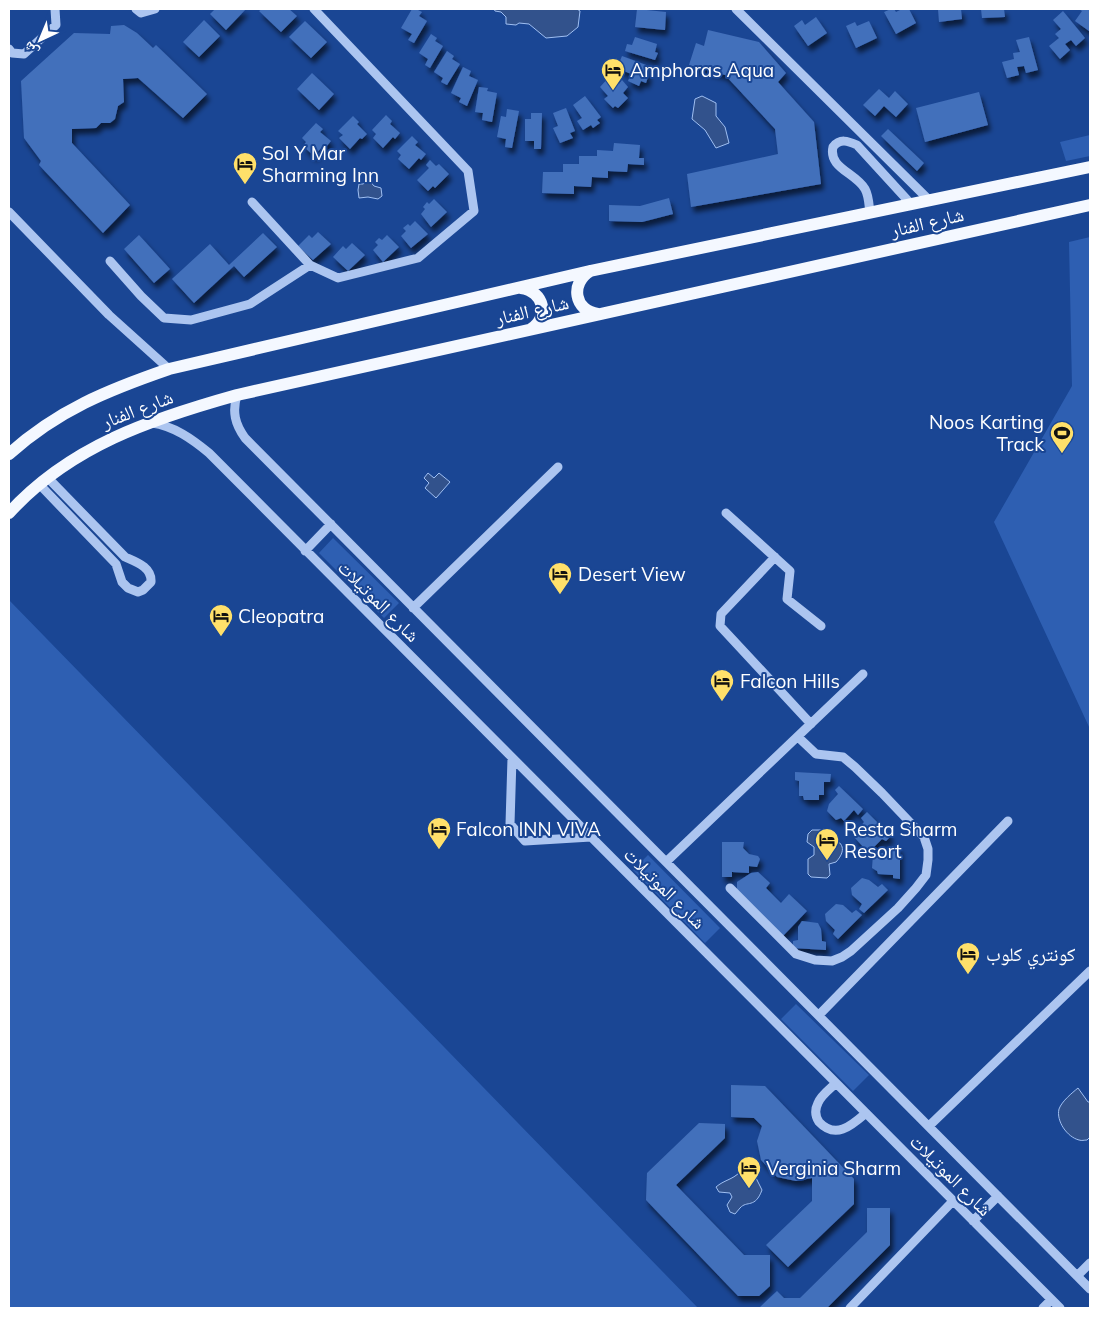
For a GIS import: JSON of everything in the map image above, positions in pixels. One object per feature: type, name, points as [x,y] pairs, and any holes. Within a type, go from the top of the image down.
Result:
[{"type":"main road","name":"شارع الفنار","points":[[9,454],[40,428],[76,406],[131,382],[169,369],[590,271],[1090,167]]},
{"type":"main road","name":"شارع الفنار","points":[[9,513],[43,480],[84,452],[106,440],[193,408],[237,396],[531,329],[1090,205]]},
{"type":"main road","points":[[590,271],[581,278],[577,296],[582,307],[587,311],[599,314]]},
{"type":"main road","points":[[522,288],[537,295],[543,305],[542,316],[536,326],[531,329]]},
{"type":"street","points":[[9,49],[12,52],[24,54],[56,25],[55,9]]},
{"type":"street","points":[[136,9],[141,13],[155,9]]},
{"type":"street","points":[[252,202],[310,265],[338,278],[418,258],[474,211],[468,172],[314,9]]},
{"type":"street","points":[[736,9],[930,201]]},
{"type":"street","points":[[870,213],[866,190],[856,178],[838,166],[833,159],[832,146],[838,142],[847,141],[857,146],[911,204]]},
{"type":"street","points":[[9,212],[110,315],[169,369]]},
{"type":"street","points":[[110,261],[164,318],[192,320],[250,304],[310,265]]},
{"type":"street","name":"شارع الموتيلات","points":[[237,396],[234,415],[236,424],[245,438],[1090,1288]]},
{"type":"street","name":"شارع الموتيلات","points":[[151,422],[172,428],[198,444],[1060,1308]]},
{"type":"street","points":[[414,608],[558,467]]},
{"type":"street","points":[[43,480],[125,557],[140,564],[150,573],[151,582],[143,590],[138,592],[122,582],[116,564],[43,480]]},
{"type":"street","points":[[726,513],[790,571],[787,599],[820,626]]},
{"type":"street","points":[[305,550],[331,524]]},
{"type":"street","points":[[775,557],[721,614],[720,626],[811,724]]},
{"type":"street","points":[[666,862],[863,674]]},
{"type":"street","points":[[730,888],[796,954],[815,960],[832,961],[851,951],[898,908],[926,875],[928,860],[924,837],[862,773],[843,757],[816,754],[798,737]]},
{"type":"street","points":[[512,758],[510,824],[525,841],[591,837]]},
{"type":"street","points":[[819,1015],[1008,821]]},
{"type":"street","points":[[929,1126],[1090,972]]},
{"type":"street","points":[[836,1083],[822,1096],[817,1106],[817,1119],[826,1128],[833,1131],[851,1126],[866,1113]]},
{"type":"street","points":[[973,1221],[998,1196]]},
{"type":"street","points":[[850,1308],[953,1200]]},
{"type":"street","points":[[1077,1276],[1090,1263]]},
{"type":"street","points":[[1043,1308],[1051,1300]]},
{"type":"shaded area","points":[[494,9],[577,9],[580,11],[578,27],[567,36],[546,38],[529,24],[506,24],[506,17]]},
{"type":"shaded area","points":[[702,96],[716,103],[716,116],[725,127],[729,143],[716,148],[705,130],[692,119],[695,99]]},
{"type":"shaded area","points":[[1090,135],[1090,156],[1066,161],[1060,142]]},
{"type":"shaded area","points":[[369,180],[374,186],[381,188],[382,196],[378,199],[359,198],[359,184]]},
{"type":"shaded area","name":"Noos Karting Track","points":[[1090,237],[1090,729],[994,522],[1072,386],[1069,242]]},
{"type":"shaded area","points":[[428,473],[434,478],[439,473],[450,482],[436,498],[425,488],[429,483],[424,478]]},
{"type":"shaded area","points":[[333,538],[399,603],[384,618],[319,553]]},
{"type":"shaded area","points":[[9,600],[698,1308],[9,1308]]},
{"type":"shaded area","points":[[812,830],[828,830],[828,838],[838,841],[842,847],[841,854],[836,862],[829,864],[830,875],[827,878],[811,877],[808,874],[808,859],[814,855],[814,847],[807,842],[808,834]]},
{"type":"shaded area","points":[[648,855],[720,928],[705,943],[633,870]]},
{"type":"shaded area","points":[[796,1004],[869,1075],[853,1091],[781,1019]]},
{"type":"shaded area","points":[[1078,1088],[1088,1102],[1090,1102],[1090,1137],[1087,1140],[1079,1140],[1070,1136],[1063,1128],[1059,1118],[1060,1106]]},
{"type":"shaded area","points":[[739,1162],[755,1176],[762,1190],[757,1200],[743,1206],[735,1214],[730,1212],[727,1205],[732,1197],[730,1193],[719,1192],[716,1187],[740,1172]]},
{"type":"building","points":[[215,9],[246,9],[226,30],[210,14]]},
{"type":"building","points":[[262,9],[289,9],[297,16],[281,32],[259,11]]},
{"type":"building","points":[[412,9],[422,12],[419,16],[427,21],[414,43],[408,40],[412,34],[401,28]]},
{"type":"building","points":[[637,9],[666,12],[665,30],[635,27]]},
{"type":"building","points":[[894,9],[896,12],[902,9],[909,9],[916,23],[896,34],[884,12]]},
{"type":"building","points":[[938,9],[961,9],[962,19],[939,22]]},
{"type":"building","points":[[981,9],[1004,9],[1005,17],[982,18]]},
{"type":"building","points":[[1079,9],[1090,9],[1089,31],[1075,21],[1082,11]]},
{"type":"building","points":[[1063,11],[1085,38],[1076,46],[1071,40],[1065,44],[1070,50],[1060,59],[1049,46],[1059,38],[1055,34],[1061,29],[1053,20]]},
{"type":"building","points":[[816,17],[827,33],[808,46],[794,26],[802,20],[805,25]]},
{"type":"building","points":[[204,20],[220,36],[199,57],[183,42]]},
{"type":"building","points":[[305,21],[327,42],[311,58],[289,37]]},
{"type":"building","points":[[869,21],[877,38],[856,48],[846,26],[855,22],[857,26]]},
{"type":"building","points":[[124,25],[137,33],[153,48],[156,45],[207,94],[183,118],[138,78],[123,79],[124,102],[118,106],[115,119],[110,123],[101,123],[96,128],[72,129],[72,143],[130,205],[103,233],[39,165],[41,161],[24,138],[21,81],[74,33],[110,34],[111,26]]},
{"type":"building","points":[[708,30],[759,42],[786,73],[778,82],[814,122],[821,184],[691,207],[687,174],[778,154],[775,129],[725,75],[689,65],[696,43],[704,46]]},
{"type":"building","points":[[431,34],[437,38],[435,41],[443,46],[430,68],[425,65],[428,59],[419,53]]},
{"type":"building","points":[[635,37],[657,44],[655,52],[658,53],[655,60],[625,51],[627,44],[632,45]]},
{"type":"building","points":[[1029,37],[1038,70],[1026,73],[1024,66],[1017,67],[1019,75],[1007,78],[1002,62],[1014,59],[1013,53],[1020,52],[1016,40]]},
{"type":"building","points":[[447,51],[454,56],[452,59],[460,64],[447,85],[441,82],[443,78],[434,72]]},
{"type":"building","points":[[622,56],[646,65],[644,72],[649,74],[646,83],[641,81],[639,86],[628,81],[631,74],[617,68]]},
{"type":"building","points":[[463,67],[471,71],[469,76],[478,80],[467,106],[459,102],[461,98],[451,93]]},
{"type":"building","points":[[312,73],[334,94],[319,110],[297,89]]},
{"type":"building","points":[[611,75],[619,84],[622,80],[628,87],[623,93],[628,98],[618,108],[615,106],[613,108],[604,99],[608,96],[600,87]]},
{"type":"building","points":[[479,87],[488,88],[487,91],[497,93],[492,122],[482,120],[483,113],[475,112]]},
{"type":"building","points":[[879,89],[889,98],[895,91],[908,104],[896,117],[884,106],[875,116],[863,105]]},
{"type":"building","points":[[979,92],[988,125],[925,142],[916,108]]},
{"type":"building","points":[[585,96],[601,117],[597,120],[600,123],[593,128],[591,125],[583,130],[577,121],[582,118],[573,105]]},
{"type":"building","points":[[566,108],[575,131],[570,133],[573,138],[560,143],[553,128],[558,126],[553,113]]},
{"type":"building","points":[[507,109],[519,111],[512,148],[505,147],[506,139],[497,137],[501,116],[506,117]]},
{"type":"building","points":[[531,113],[542,113],[541,149],[534,149],[534,141],[525,141],[525,119],[531,119]]},
{"type":"building","points":[[386,115],[392,121],[390,124],[400,133],[395,139],[393,137],[383,148],[373,138],[376,134],[372,130]]},
{"type":"building","points":[[353,116],[359,122],[357,124],[367,134],[362,139],[360,138],[350,149],[339,138],[343,135],[338,131]]},
{"type":"building","points":[[316,123],[323,129],[320,132],[331,141],[326,147],[324,145],[314,156],[303,146],[306,142],[302,138]]},
{"type":"building","points":[[888,129],[924,163],[917,171],[881,136]]},
{"type":"building","points":[[412,136],[418,142],[415,145],[426,154],[421,160],[419,158],[409,169],[398,159],[401,155],[397,151]]},
{"type":"building","points":[[614,143],[640,145],[639,158],[644,158],[644,165],[628,164],[627,172],[608,171],[608,178],[592,177],[591,187],[574,186],[574,194],[542,193],[543,172],[563,172],[563,164],[579,164],[579,156],[597,156],[597,150],[613,151]]},
{"type":"building","points":[[430,160],[436,166],[439,164],[449,174],[435,188],[433,186],[428,191],[417,180],[429,168],[426,165]]},
{"type":"building","points":[[669,198],[673,214],[642,222],[609,221],[609,205],[640,206]]},
{"type":"building","points":[[434,199],[447,212],[431,227],[421,214],[427,202],[429,204]]},
{"type":"building","points":[[415,221],[428,234],[411,248],[401,236],[406,231],[403,228],[408,224],[410,226]]},
{"type":"building","points":[[318,232],[331,244],[313,260],[298,246],[309,235],[312,238]]},
{"type":"building","points":[[263,233],[277,247],[244,277],[234,266],[194,303],[172,279],[210,244],[229,265]]},
{"type":"building","points":[[139,235],[170,269],[154,283],[124,249]]},
{"type":"building","points":[[387,235],[399,247],[383,262],[373,250],[378,245],[375,242],[379,238],[382,240]]},
{"type":"building","points":[[352,243],[365,255],[348,271],[333,257],[343,246],[346,249]]},
{"type":"building","points":[[795,772],[831,774],[830,782],[824,782],[824,795],[819,795],[819,800],[804,800],[803,796],[799,796],[799,781],[795,780]]},
{"type":"building","points":[[839,786],[863,809],[858,815],[854,810],[844,821],[841,818],[836,820],[827,811],[829,804],[838,794],[835,790]]},
{"type":"building","points":[[867,812],[891,836],[886,841],[882,839],[873,848],[866,850],[855,838],[857,831],[864,822],[861,818]]},
{"type":"building","points":[[722,842],[744,842],[743,848],[749,854],[758,856],[760,859],[757,867],[749,866],[749,873],[732,872],[732,877],[722,877]]},
{"type":"building","points":[[892,846],[900,847],[900,879],[893,878],[893,875],[878,874],[872,868],[873,855],[892,851]]},
{"type":"building","points":[[758,872],[770,883],[766,888],[781,903],[789,894],[807,911],[783,936],[737,892],[737,882],[751,873]]},
{"type":"building","points":[[862,878],[869,880],[878,887],[882,884],[888,890],[864,913],[859,909],[862,904],[852,895],[851,888]]},
{"type":"building","points":[[836,904],[843,905],[852,913],[856,910],[862,915],[838,939],[833,934],[835,930],[826,921],[825,914]]},
{"type":"building","points":[[802,921],[818,923],[821,929],[822,941],[826,942],[826,950],[793,948],[793,941],[798,940],[798,927]]},
{"type":"building","points":[[731,1085],[765,1086],[854,1179],[854,1204],[788,1267],[766,1245],[812,1201],[812,1178],[796,1181],[777,1177],[761,1160],[757,1141],[762,1126],[754,1118],[731,1117]]},
{"type":"building","points":[[699,1123],[725,1124],[725,1138],[676,1185],[744,1255],[770,1255],[770,1286],[759,1296],[738,1296],[646,1200],[647,1173]]},
{"type":"building","points":[[867,1208],[890,1208],[890,1245],[827,1308],[759,1308],[777,1291],[784,1298],[800,1298],[867,1232]]},
{"type":"place","name":"Amphoras Aqua","points":[[613,91]]},
{"type":"place","name":"Sol Y Mar Sharming Inn","points":[[245,185]]},
{"type":"place","name":"Noos Karting Track","points":[[1062,454]]},
{"type":"place","name":"Desert View","points":[[560,595]]},
{"type":"place","name":"Cleopatra","points":[[221,637]]},
{"type":"place","name":"Falcon Hills","points":[[722,702]]},
{"type":"place","name":"Falcon INN VIVA","points":[[439,850]]},
{"type":"place","name":"Resta Sharm Resort","points":[[827,861]]},
{"type":"place","name":"كونتري كلوب","points":[[968,975]]},
{"type":"place","name":"Verginia Sharm","points":[[749,1189]]}]
